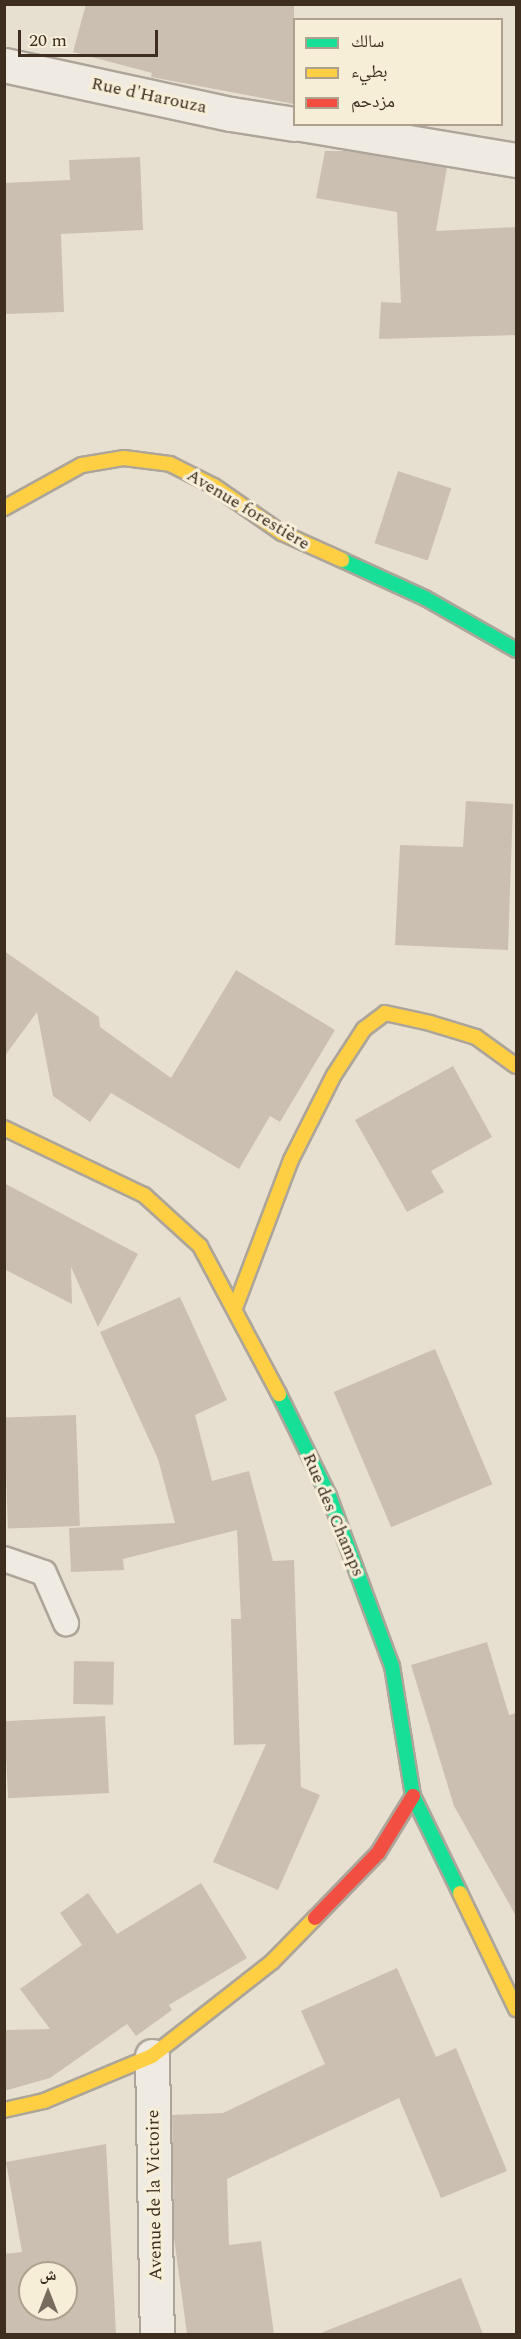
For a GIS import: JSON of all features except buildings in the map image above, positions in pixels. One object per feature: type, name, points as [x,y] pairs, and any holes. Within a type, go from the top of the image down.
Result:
[{"type":"street","name":"Rue d'Harouza","points":[[4,65],[231,114],[293,124]]},
{"type":"street","points":[[313,126],[516,160]]},
{"type":"street","name":"Avenue forestière","points":[[4,508],[82,465],[124,458],[170,465],[214,486],[282,533],[425,598],[516,650]]},
{"type":"street","points":[[235,1308],[291,1160],[334,1075],[364,1029],[385,1013],[430,1023],[476,1037],[516,1066]]},
{"type":"street","name":"Rue des Champs","points":[[4,1128],[144,1195],[200,1246],[235,1308],[329,1496],[392,1666],[413,1796],[516,2009]]},
{"type":"street","points":[[4,2110],[44,2101],[152,2056],[272,1962],[378,1853],[413,1796]]},
{"type":"street","name":"Avenue de la Victoire","points":[[152,2056],[157,2334]]},
{"type":"lane","points":[[4,1559],[44,1573],[66,1623]]},
{"type":"traffic: fast","points":[[342,560],[425,598],[516,650]]},
{"type":"traffic: fast","points":[[279,1394],[329,1496],[392,1666],[413,1796],[460,1893]]},
{"type":"traffic: slow","points":[[4,508],[82,465],[124,458],[170,464],[214,486],[282,533],[342,560]]},
{"type":"traffic: slow","points":[[235,1308],[291,1160],[334,1075],[364,1029],[385,1013],[430,1023],[476,1037],[516,1066]]},
{"type":"traffic: slow","points":[[4,1128],[144,1195],[200,1246],[279,1394]]},
{"type":"traffic: slow","points":[[460,1893],[516,2009]]},
{"type":"traffic: slow","points":[[4,2110],[44,2101],[152,2056],[272,1962],[315,1918]]},
{"type":"traffic: jam","points":[[315,1918],[378,1853],[413,1796]]}]
